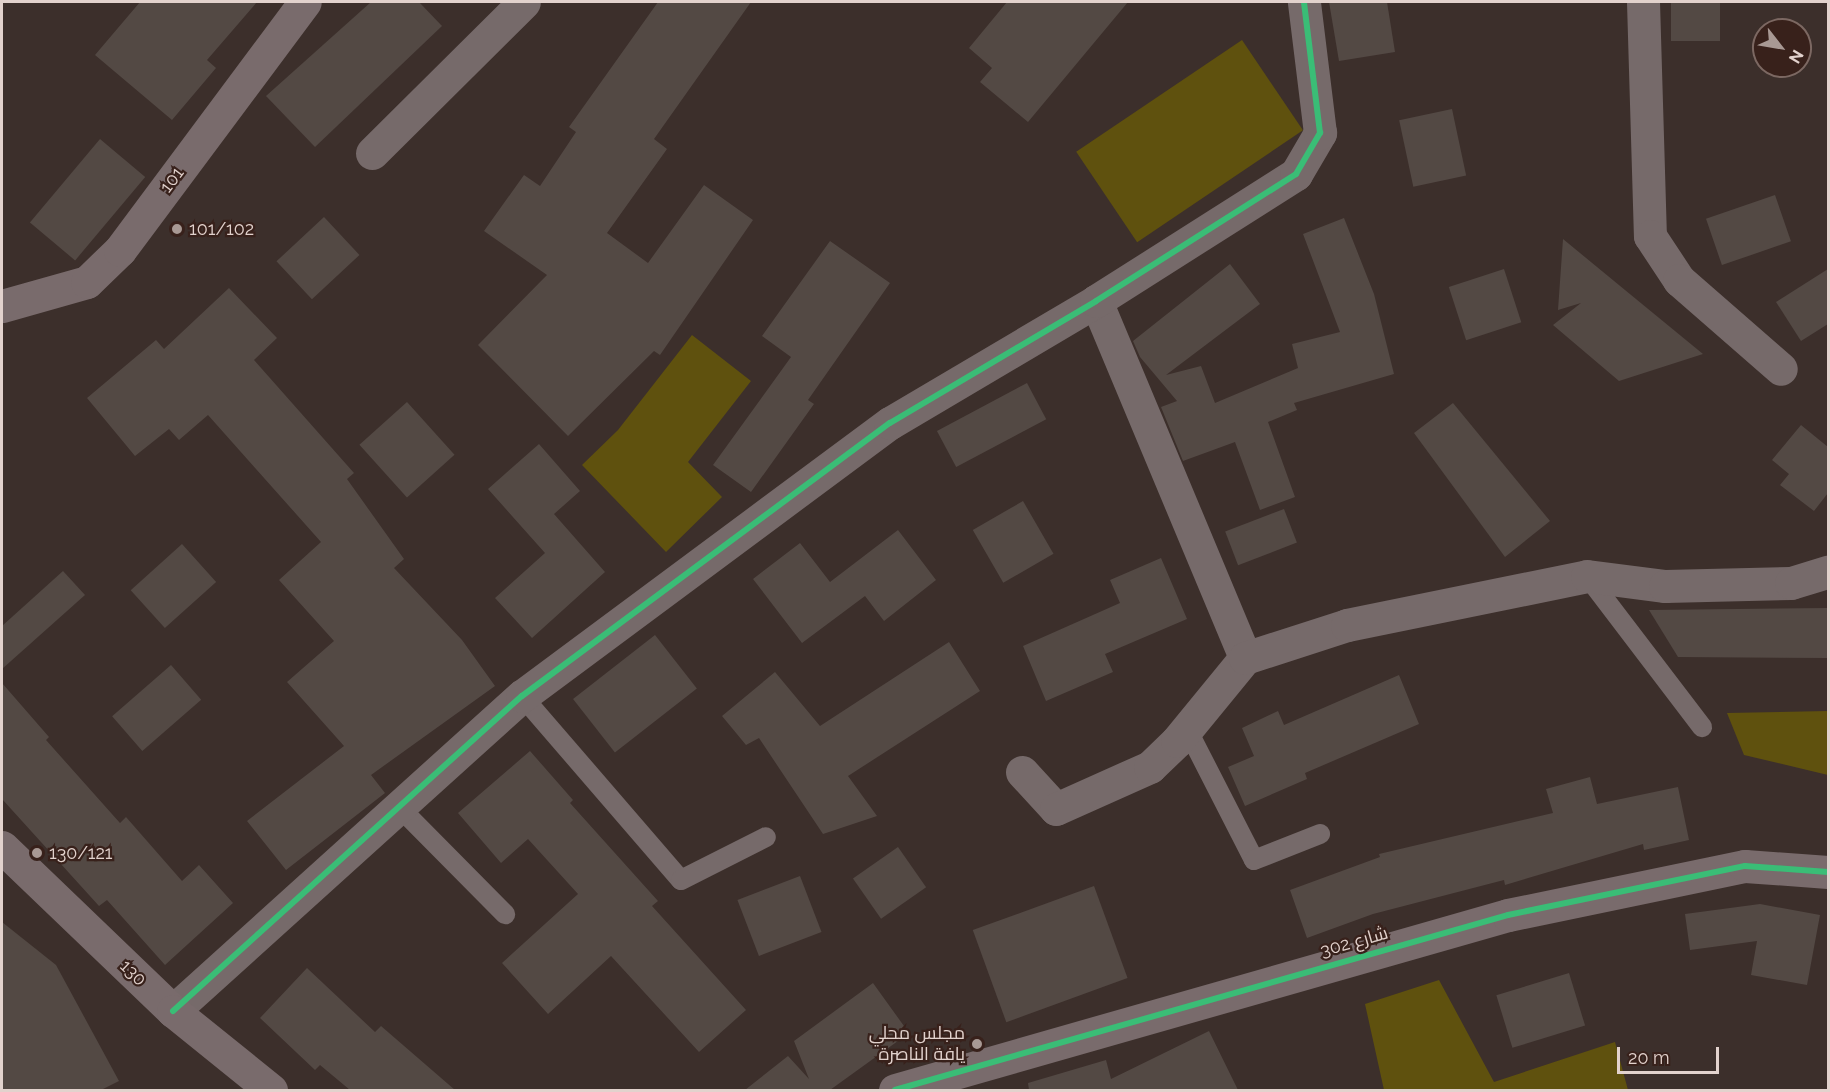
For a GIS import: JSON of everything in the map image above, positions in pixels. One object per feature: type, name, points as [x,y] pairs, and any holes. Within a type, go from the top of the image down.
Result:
[{"type":"street","name":"101","points":[[2,306],[87,282],[120,250],[305,2]]},
{"type":"street","points":[[372,153],[524,2]]},
{"type":"street","points":[[173,1011],[522,696],[890,423],[1096,301],[1296,174],[1320,133],[1304,2]]},
{"type":"street","points":[[1642,2],[1650,236],[1679,280],[1781,369]]},
{"type":"street","points":[[1096,301],[1245,658]]},
{"type":"street","points":[[1022,772],[1056,809],[1150,767],[1187,729],[1245,658],[1347,625],[1587,576],[1676,586],[1791,583],[1828,572]]},
{"type":"street","name":"130","points":[[2,848],[173,1011],[271,1090]]},
{"type":"street","name":"شارع 302","points":[[895,1090],[1508,915],[1745,866],[1828,872]]},
{"type":"lane","points":[[1587,576],[1702,727]]},
{"type":"lane","points":[[522,696],[681,880],[766,837]]},
{"type":"lane","points":[[1187,729],[1254,860],[1320,834]]},
{"type":"lane","points":[[399,807],[505,914]]},
{"type":"shaded area","points":[[1242,40],[1303,130],[1137,242],[1076,152]]},
{"type":"shaded area","points":[[692,335],[751,381],[688,462],[722,497],[666,552],[582,465],[618,430]]},
{"type":"shaded area","points":[[1828,711],[1828,775],[1744,755],[1727,713]]},
{"type":"shaded area","points":[[1439,980],[1494,1082],[1615,1042],[1628,1090],[1384,1090],[1365,1004]]},
{"type":"building","points":[[140,2],[257,2],[207,60],[216,68],[172,120],[95,55]]},
{"type":"building","points":[[371,2],[419,2],[442,26],[315,147],[266,96]]},
{"type":"building","points":[[658,2],[751,2],[654,139],[667,149],[607,233],[648,263],[704,185],[753,220],[660,355],[654,351],[568,436],[478,345],[547,275],[484,231],[524,175],[540,186],[576,132],[569,127]]},
{"type":"building","points":[[1007,2],[1128,2],[1028,122],[980,82],[992,68],[969,48]]},
{"type":"building","points":[[1329,2],[1387,2],[1395,52],[1339,61]]},
{"type":"building","points":[[1671,2],[1720,2],[1720,41],[1671,41]]},
{"type":"building","points":[[1452,109],[1466,176],[1413,187],[1399,120]]},
{"type":"building","points":[[100,139],[145,177],[75,260],[30,222]]},
{"type":"building","points":[[1775,195],[1791,241],[1722,265],[1706,219]]},
{"type":"building","points":[[324,217],[359,255],[312,299],[276,261]]},
{"type":"building","points":[[1344,218],[1374,294],[1394,374],[1294,403],[1297,410],[1268,422],[1295,497],[1260,510],[1235,442],[1183,461],[1161,407],[1177,401],[1140,357],[1133,341],[1230,264],[1260,304],[1166,375],[1201,366],[1215,403],[1298,368],[1292,344],[1340,332],[1303,234]]},
{"type":"building","points":[[1563,239],[1703,354],[1619,381],[1553,325],[1581,303],[1558,310]]},
{"type":"building","points":[[830,241],[890,283],[808,400],[814,404],[751,492],[713,465],[791,357],[762,336]]},
{"type":"building","points":[[1504,269],[1521,322],[1466,340],[1449,287]]},
{"type":"building","points":[[1828,269],[1828,324],[1801,341],[1776,302]]},
{"type":"building","points":[[229,288],[277,338],[254,360],[354,473],[347,479],[404,559],[394,568],[462,640],[495,686],[371,775],[385,793],[286,870],[247,821],[344,746],[287,682],[334,641],[279,580],[321,542],[208,415],[179,440],[169,429],[135,456],[87,398],[156,340],[164,349]]},
{"type":"building","points":[[1027,383],[1046,419],[956,467],[937,431]]},
{"type":"building","points":[[407,402],[455,455],[407,498],[359,445]]},
{"type":"building","points":[[1453,403],[1550,521],[1505,557],[1414,433]]},
{"type":"building","points":[[1801,425],[1828,447],[1828,493],[1814,511],[1780,485],[1789,474],[1772,460]]},
{"type":"building","points":[[539,444],[580,491],[554,514],[605,572],[532,638],[495,598],[545,553],[488,489]]},
{"type":"building","points":[[1023,501],[1054,554],[1003,583],[973,530]]},
{"type":"building","points":[[1284,509],[1297,543],[1238,565],[1225,532]]},
{"type":"building","points":[[898,530],[936,580],[884,621],[865,596],[802,643],[753,579],[800,543],[830,582]]},
{"type":"building","points":[[182,544],[216,582],[165,628],[131,590]]},
{"type":"building","points":[[1161,558],[1187,619],[1105,654],[1113,672],[1046,701],[1023,646],[1120,603],[1110,580]]},
{"type":"building","points":[[63,571],[85,595],[2,669],[2,626]]},
{"type":"building","points":[[1828,608],[1828,658],[1678,657],[1649,610]]},
{"type":"building","points":[[655,635],[697,689],[615,753],[573,699]]},
{"type":"building","points":[[949,642],[980,691],[848,776],[877,816],[823,834],[759,738],[746,745],[722,716],[775,672],[820,726]]},
{"type":"building","points":[[171,665],[201,700],[142,751],[112,716]]},
{"type":"building","points":[[1399,675],[1419,724],[1305,773],[1307,779],[1245,806],[1228,767],[1254,756],[1242,728],[1278,711],[1284,725]]},
{"type":"building","points":[[2,683],[49,737],[46,740],[120,823],[126,817],[182,881],[199,865],[233,903],[165,965],[107,900],[99,906],[2,799]]},
{"type":"building","points":[[530,751],[573,800],[570,803],[658,901],[652,906],[746,1010],[699,1052],[611,956],[548,1014],[502,963],[578,894],[528,839],[501,863],[458,813]]},
{"type":"building","points":[[1590,777],[1597,804],[1678,787],[1689,840],[1644,850],[1643,844],[1505,885],[1504,880],[1373,914],[1307,938],[1290,890],[1380,857],[1379,854],[1553,813],[1546,789]]},
{"type":"building","points":[[898,847],[926,887],[881,919],[853,879]]},
{"type":"building","points":[[800,876],[822,932],[759,956],[737,900]]},
{"type":"building","points":[[1094,886],[1128,978],[1006,1022],[973,930]]},
{"type":"building","points":[[1760,904],[1820,915],[1807,985],[1751,975],[1757,941],[1690,950],[1685,914]]},
{"type":"building","points":[[2,922],[56,965],[119,1081],[101,1090],[2,1090]]},
{"type":"building","points":[[307,968],[375,1032],[381,1026],[455,1090],[350,1090],[320,1065],[315,1070],[260,1018]]},
{"type":"building","points":[[1569,973],[1585,1026],[1512,1048],[1496,995]]},
{"type":"building","points":[[873,983],[909,1033],[830,1090],[745,1090],[788,1056],[809,1079],[794,1041]]},
{"type":"building","points":[[1209,1031],[1238,1090],[1029,1090],[1028,1083],[1106,1060],[1111,1079]]},
{"type":"cycle path","points":[[173,1011],[522,696],[890,423],[1096,301],[1296,174],[1320,133],[1304,2]]},
{"type":"cycle path","points":[[895,1090],[1508,915],[1745,866],[1828,872]]},
{"type":"place","name":"101/102","points":[[177,229]]},
{"type":"place","name":"130/121","points":[[37,853]]},
{"type":"place","name":"مجلس محلي يافة الناصرة","points":[[977,1044]]}]
